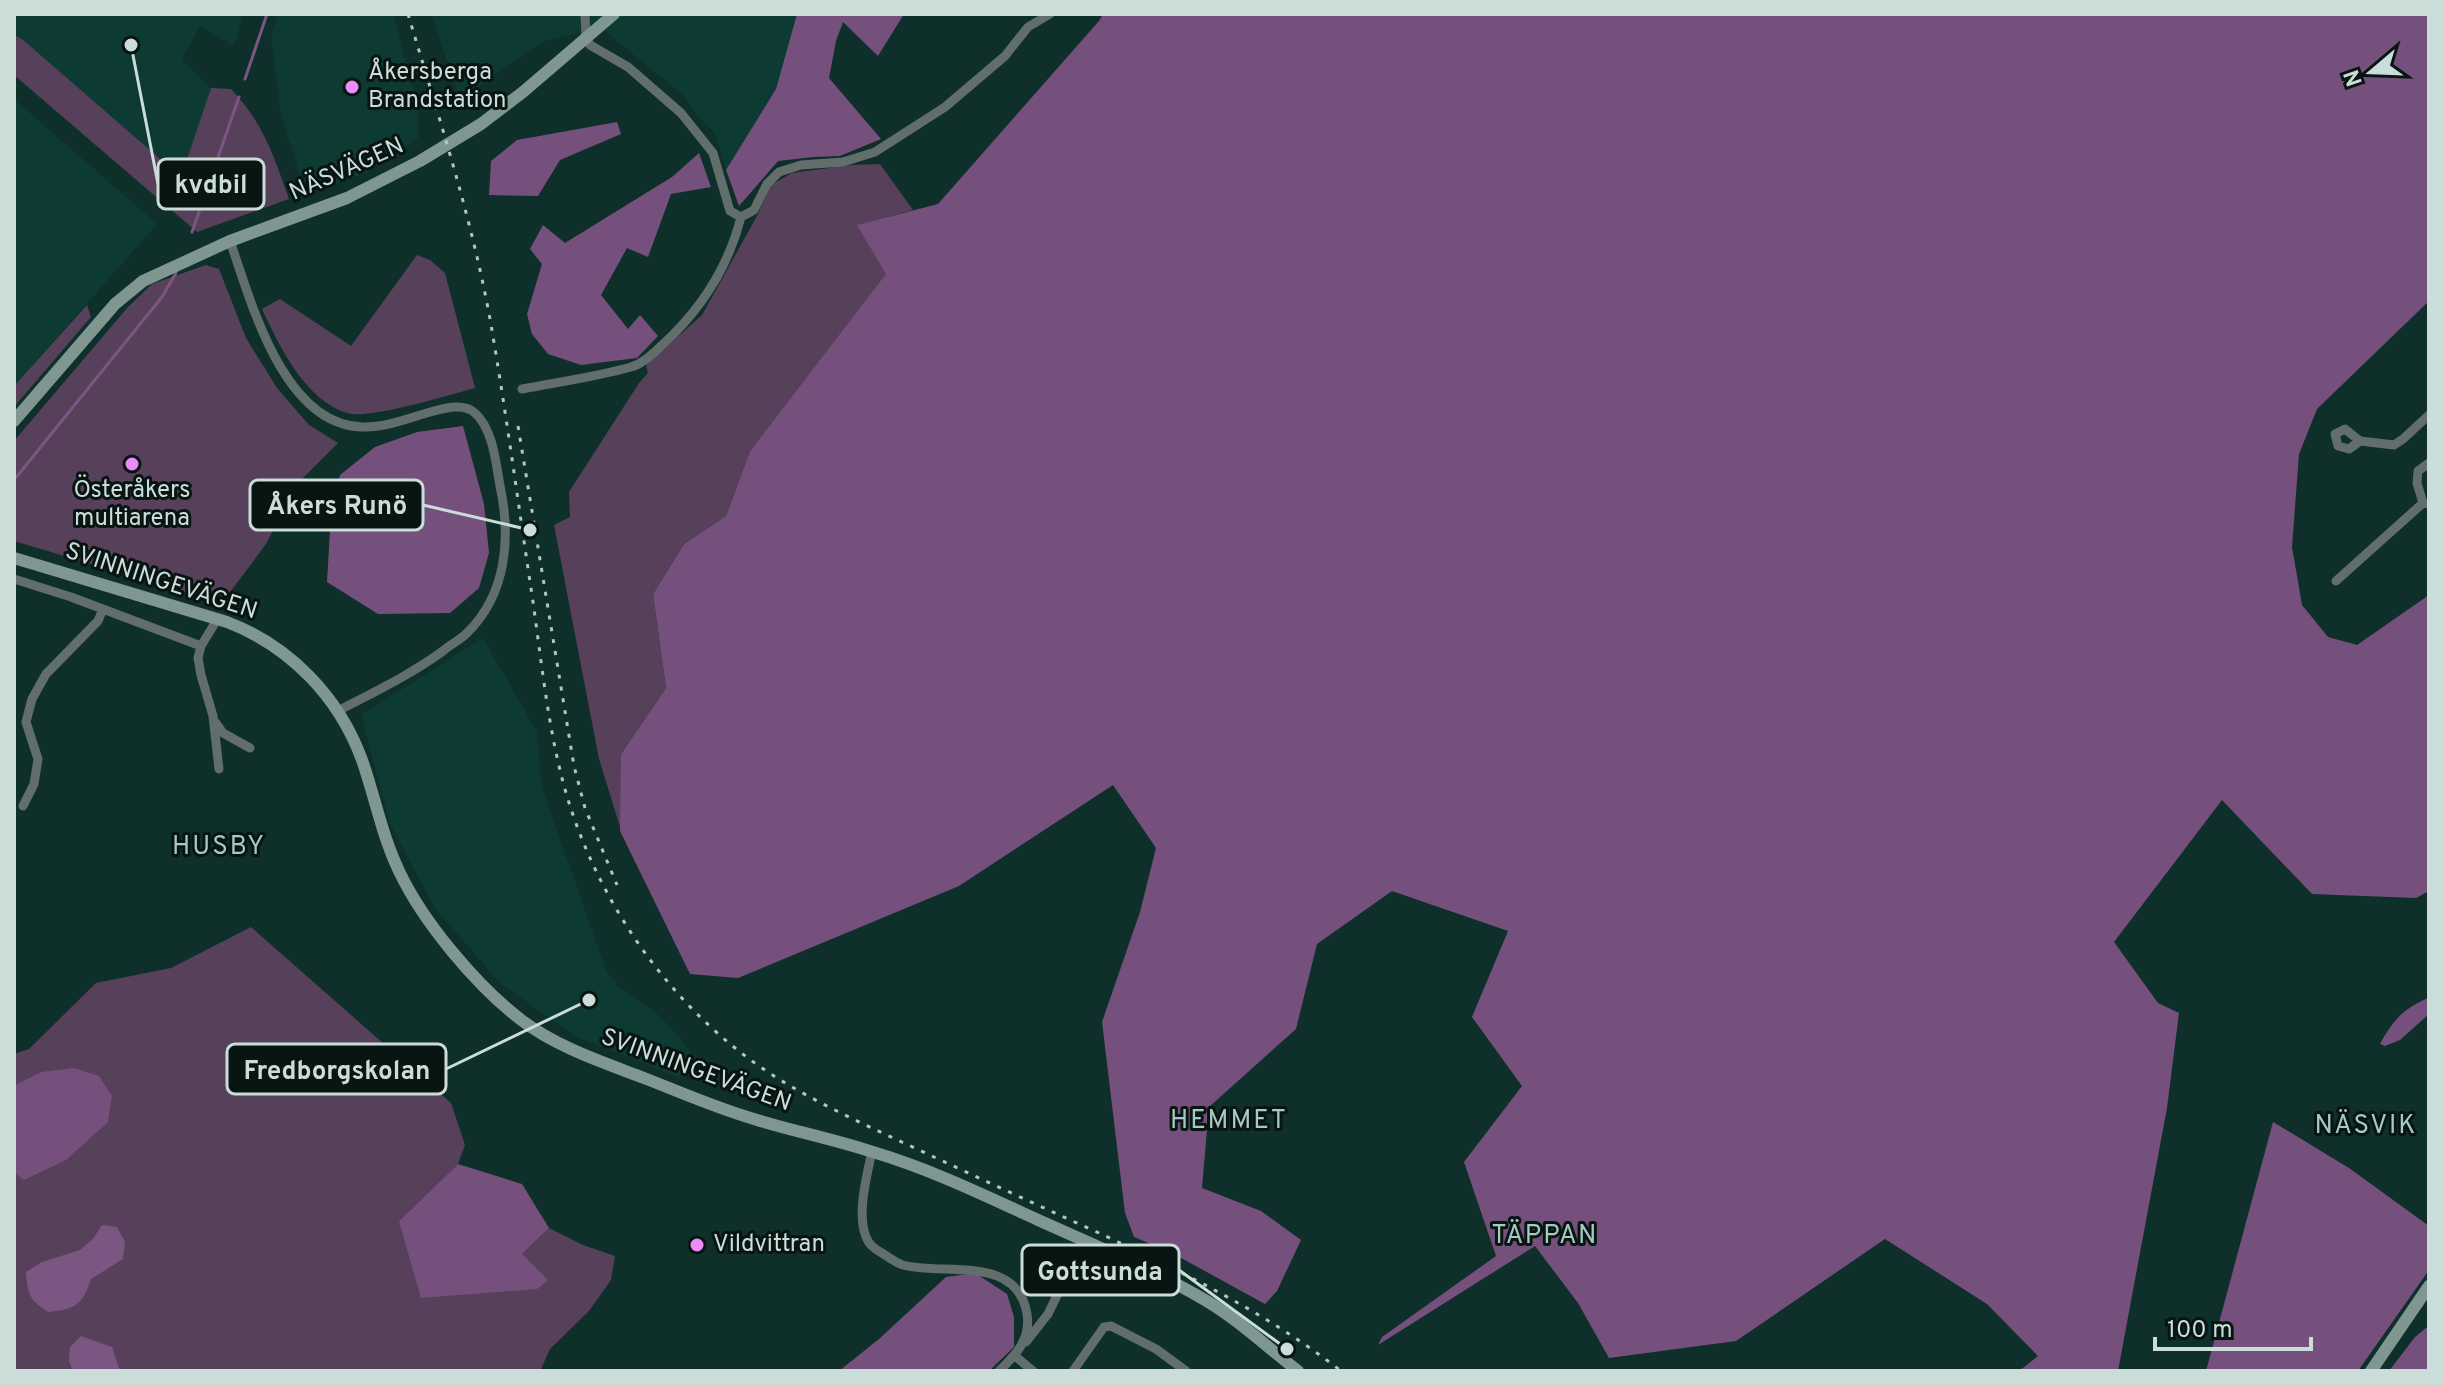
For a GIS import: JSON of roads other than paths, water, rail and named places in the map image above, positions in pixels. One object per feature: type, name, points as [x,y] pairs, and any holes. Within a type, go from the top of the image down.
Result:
[{"type":"main road","name":"NÄSVÄGEN","points":[[14,421],[126,293],[157,273],[230,241],[347,198],[420,161],[481,124],[614,14]]},
{"type":"main road","name":"SVINNINGEVÄGEN","points":[[14,558],[218,618],[277,647],[315,680],[338,711],[357,747],[388,846],[414,899],[463,961],[516,1016],[549,1038],[750,1118],[872,1151],[951,1180],[1206,1300],[1298,1371]]},
{"type":"main road","points":[[2371,1371],[2429,1286]]},
{"type":"street","points":[[585,14],[586,37],[590,45],[628,67],[681,113],[713,153],[730,211],[741,217]]},
{"type":"street","points":[[522,389],[634,367],[682,327],[706,297],[735,240],[741,217],[754,210],[767,184],[779,172],[801,165],[843,162],[875,152],[945,107],[1005,56],[1028,27],[1050,14]]},
{"type":"street","points":[[230,241],[263,335],[282,370],[315,408],[336,421],[361,427],[377,426],[442,409],[468,409],[482,422],[494,456],[506,529],[505,562],[497,587],[483,611],[467,633],[415,671],[338,711]]},
{"type":"street","points":[[2360,441],[2394,445],[2429,415]]},
{"type":"street","points":[[2336,581],[2426,504],[2417,483],[2418,471],[2429,463]]},
{"type":"street","points":[[14,579],[201,646]]},
{"type":"street","points":[[23,806],[34,784],[38,759],[26,722],[32,699],[46,674],[98,621],[103,609]]},
{"type":"street","points":[[218,618],[201,646],[198,663],[213,716],[219,769]]},
{"type":"street","points":[[213,716],[223,733],[250,748]]},
{"type":"street","points":[[872,1151],[865,1186],[863,1220],[868,1241],[900,1265],[979,1271],[1006,1278],[1024,1301],[1028,1329],[1024,1345]]},
{"type":"street","points":[[999,1371],[1048,1314],[1084,1240]]},
{"type":"street","points":[[1073,1371],[1104,1327],[1111,1326],[1156,1349],[1186,1371]]},
{"type":"street","points":[[1015,1356],[1033,1371]]},
{"type":"waterway","points":[[245,79],[267,14]]},
{"type":"waterway","points":[[192,232],[239,97]]},
{"type":"waterway","points":[[14,480],[162,297],[176,273]]},
{"type":"railway","points":[[408,14],[453,165],[490,319],[557,759],[577,826],[595,868],[616,909],[642,948],[702,1019],[737,1050],[791,1087],[1193,1279],[1254,1312],[1341,1371]]},
{"type":"railway","points":[[518,426],[574,766],[585,808],[617,885]]},
{"type":"place","name":"kvdbil","points":[[131,45]]},
{"type":"place","name":"Åkersberga Brandstation","points":[[352,87]]},
{"type":"place","name":"Österåkers multiarena","points":[[132,464]]},
{"type":"place","name":"Åkers Runö","points":[[530,530]]},
{"type":"place","name":"Fredborgskolan","points":[[589,1000]]},
{"type":"place","name":"Vildvittran","points":[[697,1245]]},
{"type":"place","name":"Gottsunda","points":[[1287,1349]]},
{"type":"district","name":"HUSBY","points":[[219,847]]},
{"type":"district","name":"HEMMET","points":[[1229,1121]]},
{"type":"district","name":"NÄSVIK","points":[[2366,1126]]},
{"type":"district","name":"TÄPPAN","points":[[1545,1236]]}]
